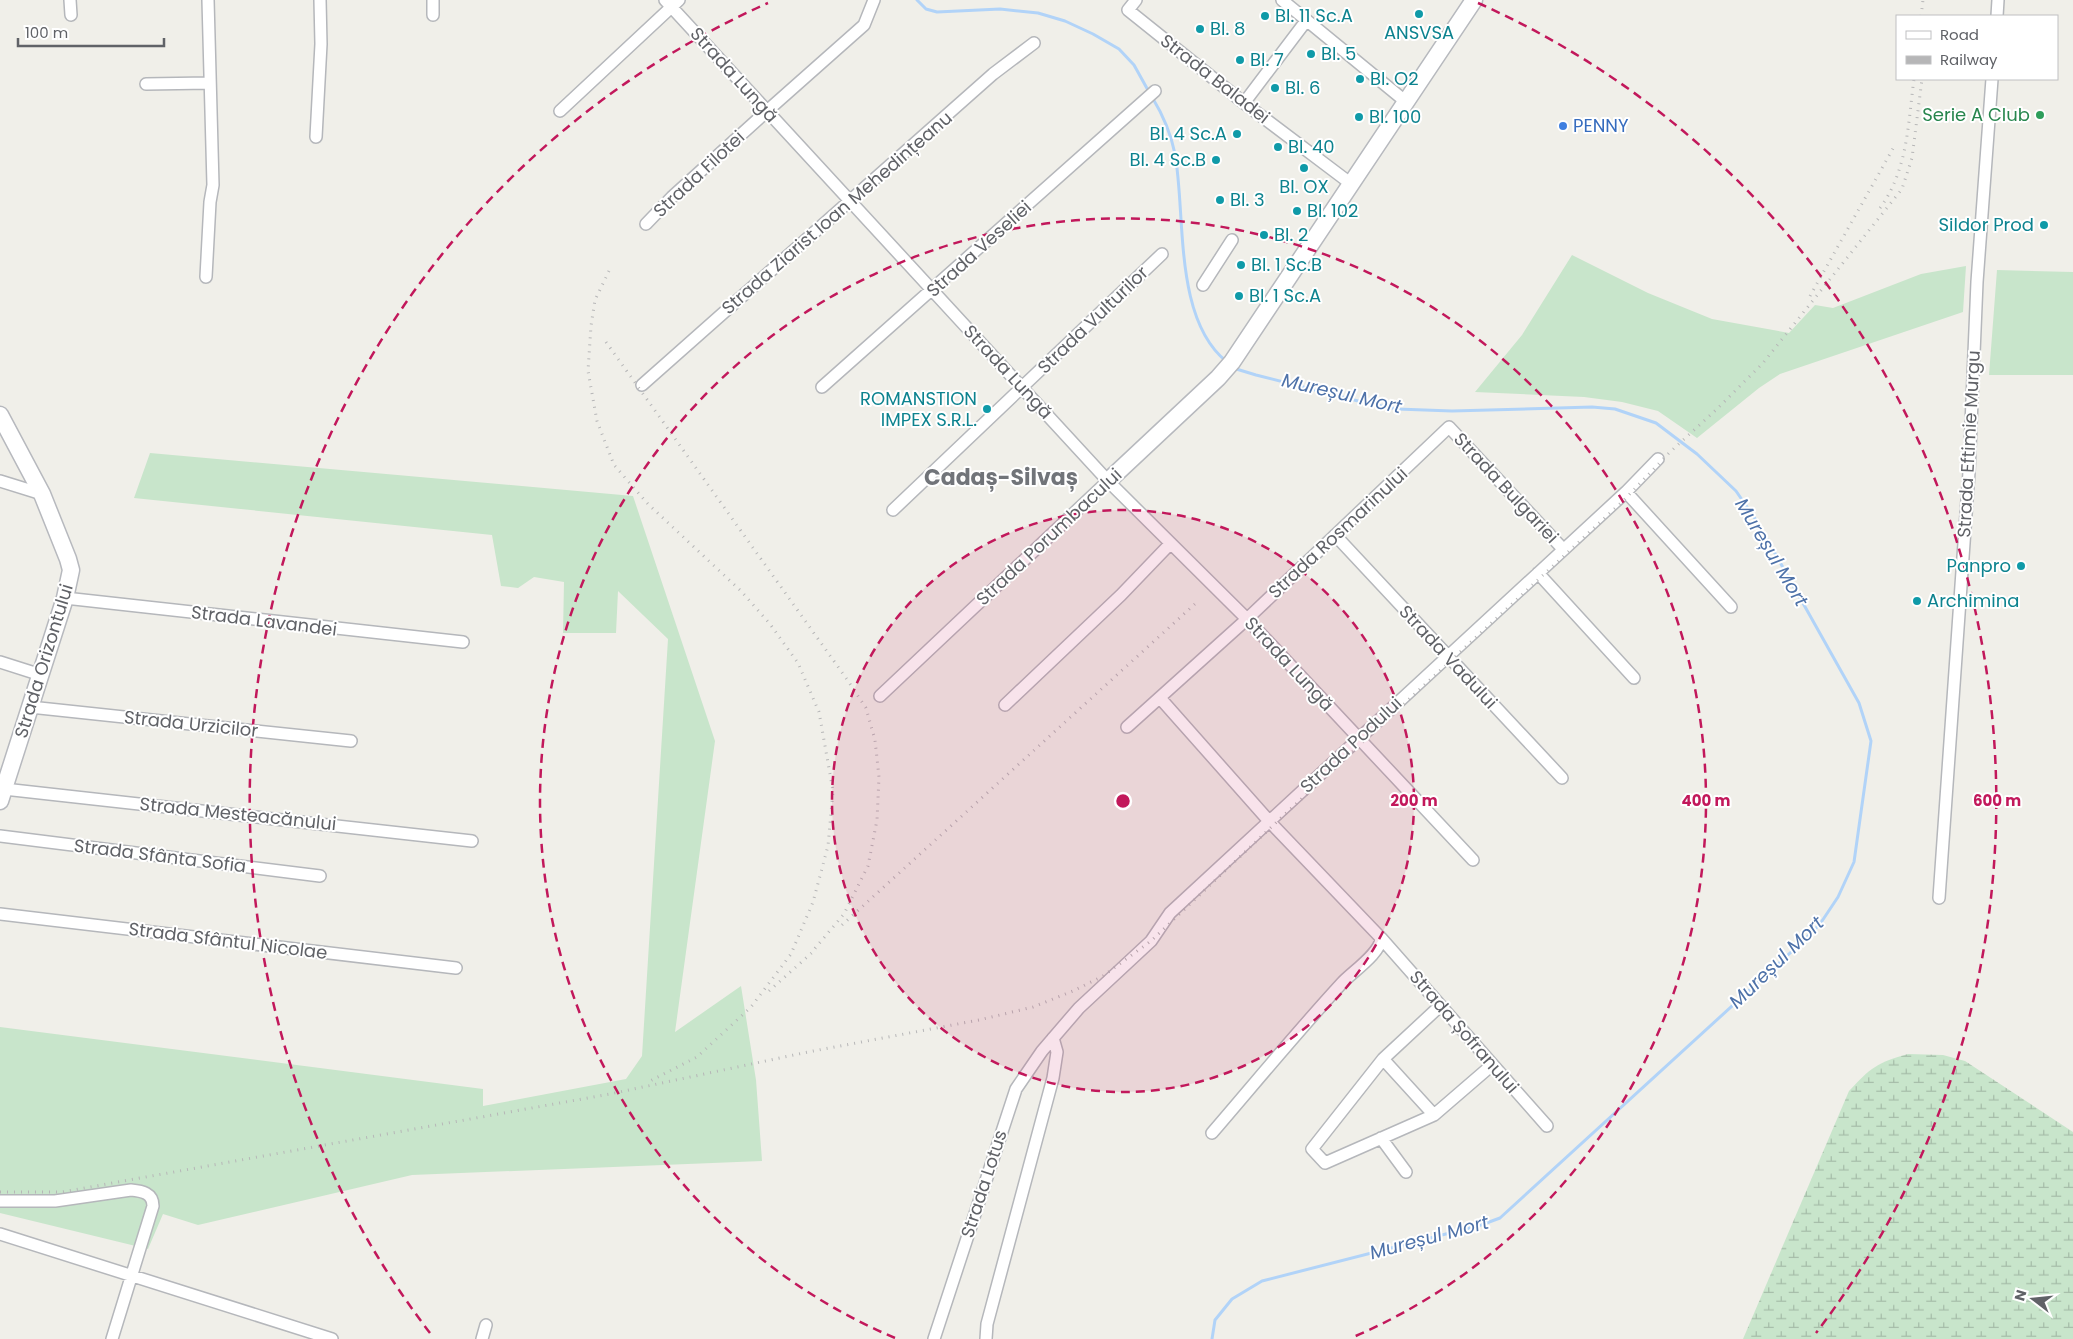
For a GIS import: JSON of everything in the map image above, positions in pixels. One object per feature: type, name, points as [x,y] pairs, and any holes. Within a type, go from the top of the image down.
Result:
[{"type":"street","points":[[70,0],[70,15]]},
{"type":"street","points":[[206,276],[210,202],[213,185],[208,0]]},
{"type":"street","points":[[316,137],[321,44],[320,0]]},
{"type":"street","points":[[433,0],[433,15]]},
{"type":"street","name":"Strada Filotei","points":[[646,224],[766,111],[864,25],[874,0]]},
{"type":"street","name":"Strada Baladei","points":[[1136,0],[1128,10],[1244,103],[1350,183]]},
{"type":"street","points":[[1282,0],[1405,101]]},
{"type":"street","name":"Strada Porumbacului","points":[[880,696],[1218,378],[1232,362],[1474,0]]},
{"type":"street","points":[[1997,15],[1998,0]]},
{"type":"street","points":[[560,111],[672,2]]},
{"type":"street","name":"Strada Lungă","points":[[672,2],[766,111],[1108,481],[1247,619],[1473,860]]},
{"type":"street","points":[[1244,103],[1306,21]]},
{"type":"street","name":"Strada Ziarist Ioan Mehedințeanu","points":[[642,385],[994,74],[1034,43]]},
{"type":"street","name":"Strada Eftimie Murgu","points":[[1939,898],[1969,472],[1977,282],[1992,80]]},
{"type":"street","points":[[146,84],[209,83]]},
{"type":"street","name":"Strada Veseliei","points":[[822,387],[1155,91]]},
{"type":"street","points":[[1203,285],[1232,240]]},
{"type":"street","name":"Strada Vulturilor","points":[[893,510],[1162,254]]},
{"type":"street","name":"Strada Orizontului","points":[[0,415],[42,494],[71,570],[65,598],[2,795]]},
{"type":"street","name":"Strada Rosmarinului","points":[[1127,727],[1247,619],[1449,427]]},
{"type":"street","name":"Strada Bulgariei","points":[[1449,427],[1563,549]]},
{"type":"street","name":"Strada Podului","points":[[1053,1038],[1093,994],[1151,941],[1170,913],[1626,492],[1658,459]]},
{"type":"street","points":[[0,481],[42,494]]},
{"type":"street","points":[[1626,492],[1731,606]]},
{"type":"street","name":"Strada Vadului","points":[[1335,535],[1562,778]]},
{"type":"street","points":[[1005,705],[1121,595],[1170,544]]},
{"type":"street","points":[[1538,573],[1634,678]]},
{"type":"street","name":"Strada Lavandei","points":[[65,598],[462,642]]},
{"type":"street","points":[[0,662],[41,675]]},
{"type":"street","points":[[1160,698],[1269,821],[1381,938],[1378,949],[1352,972],[1331,995],[1212,1133]]},
{"type":"street","name":"Strada Urzicilor","points":[[30,707],[351,741]]},
{"type":"street","name":"Strada Mesteacănului","points":[[2,795],[472,841]]},
{"type":"street","name":"Strada Sfânta Sofia","points":[[0,836],[320,876]]},
{"type":"street","name":"Strada Sfântul Nicolae","points":[[0,914],[456,968]]},
{"type":"street","name":"Strada Șofranului","points":[[1381,938],[1546,1126]]},
{"type":"street","points":[[1440,1006],[1383,1059],[1312,1149],[1325,1163],[1434,1115],[1492,1065]]},
{"type":"street","points":[[986,1339],[987,1324],[1053,1078],[1057,1052],[1053,1038]]},
{"type":"street","name":"Strada Lotus","points":[[934,1339],[1016,1089],[1053,1038]]},
{"type":"street","points":[[1383,1059],[1434,1115]]},
{"type":"street","points":[[1381,1138],[1406,1172]]},
{"type":"street","points":[[0,1201],[54,1201],[131,1190],[145,1192],[153,1200],[153,1206],[112,1339]]},
{"type":"street","points":[[0,1234],[332,1339]]},
{"type":"street","points":[[482,1339],[486,1325]]},
{"type":"green space","points":[[1572,255],[1648,293],[1712,319],[1789,333],[1815,305],[1833,308],[1921,274],[1966,266],[1963,312],[1780,374],[1759,388],[1697,438],[1658,411],[1622,402],[1584,397],[1475,392],[1522,335]]},
{"type":"green space","points":[[1997,270],[2073,272],[2073,375],[1989,375]]},
{"type":"green space","points":[[150,453],[633,496],[715,741],[675,1032],[741,986],[756,1080],[762,1161],[412,1175],[198,1225],[163,1214],[148,1249],[0,1213],[0,1027],[483,1089],[483,1106],[626,1079],[642,1056],[668,639],[618,591],[616,633],[563,633],[564,582],[534,577],[518,588],[501,586],[492,535],[134,498]]},
{"type":"green space","points":[[1908,1054],[1943,1055],[1965,1061],[2073,1132],[2073,1339],[1743,1339],[1849,1091],[1875,1067]]},
{"type":"waterway","name":"Mureșul Mort","points":[[917,0],[926,9],[937,12],[1000,9],[1038,13],[1065,21],[1119,49],[1134,65],[1149,92]]},
{"type":"waterway","name":"Mureșul Mort","points":[[1152,97],[1166,125],[1175,154],[1185,265],[1190,293],[1198,320],[1210,343],[1227,362]]},
{"type":"waterway","name":"Mureșul Mort","points":[[1212,1339],[1215,1320],[1232,1299],[1262,1281],[1481,1225],[1500,1218],[1820,924],[1838,897],[1854,862],[1871,741],[1859,703],[1758,523],[1736,491],[1697,454],[1656,423],[1615,409],[1592,407],[1452,411],[1397,409],[1366,403],[1233,368]]},
{"type":"railway","points":[[1921,15],[1923,0]]},
{"type":"railway","points":[[1880,208],[1896,178],[1901,162],[1908,129],[1914,80]]},
{"type":"railway","points":[[0,1192],[62,1192],[610,1094],[808,1052],[979,1020],[1033,1007],[1073,991],[1103,976],[1151,941],[1623,501],[1670,452],[1763,363],[1902,189],[1912,158],[1922,80]]},
{"type":"railway","points":[[1810,296],[1895,145]]},
{"type":"railway","points":[[609,271],[595,300],[588,371],[597,421],[614,465],[648,504],[741,591],[770,624],[798,663],[819,712],[833,791],[828,846],[813,902],[791,954],[751,1007],[697,1057],[650,1081]]},
{"type":"railway","points":[[606,342],[866,708],[875,740],[879,777],[877,820],[868,866],[844,914],[811,953]]},
{"type":"railway","points":[[842,925],[1196,603]]},
{"type":"railway","points":[[769,991],[816,949]]},
{"type":"place","name":"ANSVSA","points":[[1419,14]]},
{"type":"place","name":"Bl. 11 Sc.A","points":[[1265,16]]},
{"type":"place","name":"Bl. 8","points":[[1200,29]]},
{"type":"place","name":"Bl. 5","points":[[1311,54]]},
{"type":"place","name":"Bl. 7","points":[[1240,60]]},
{"type":"place","name":"Bl. O2","points":[[1360,79]]},
{"type":"place","name":"Bl. 6","points":[[1275,88]]},
{"type":"place","name":"Serie A Club","points":[[2040,115]]},
{"type":"place","name":"Bl. 100","points":[[1359,117]]},
{"type":"place","name":"PENNY","points":[[1563,126]]},
{"type":"place","name":"Bl. 4 Sc.A","points":[[1237,134]]},
{"type":"place","name":"Bl. 40","points":[[1278,147]]},
{"type":"place","name":"Bl. 4 Sc.B","points":[[1216,160]]},
{"type":"place","name":"Bl. OX","points":[[1304,168]]},
{"type":"place","name":"Bl. 3","points":[[1220,200]]},
{"type":"place","name":"Bl. 102","points":[[1297,211]]},
{"type":"place","name":"Sildor Prod","points":[[2044,225]]},
{"type":"place","name":"Bl. 2","points":[[1264,235]]},
{"type":"place","name":"Bl. 1 Sc.B","points":[[1241,265]]},
{"type":"place","name":"Bl. 1 Sc.A","points":[[1239,296]]},
{"type":"place","name":"ROMANSTION IMPEX S.R.L.","points":[[987,409]]},
{"type":"place","name":"Panpro","points":[[2021,566]]},
{"type":"place","name":"Archimina","points":[[1917,601]]},
{"type":"district","name":"Cadaș-Silvaș","points":[[1001,477]]}]
